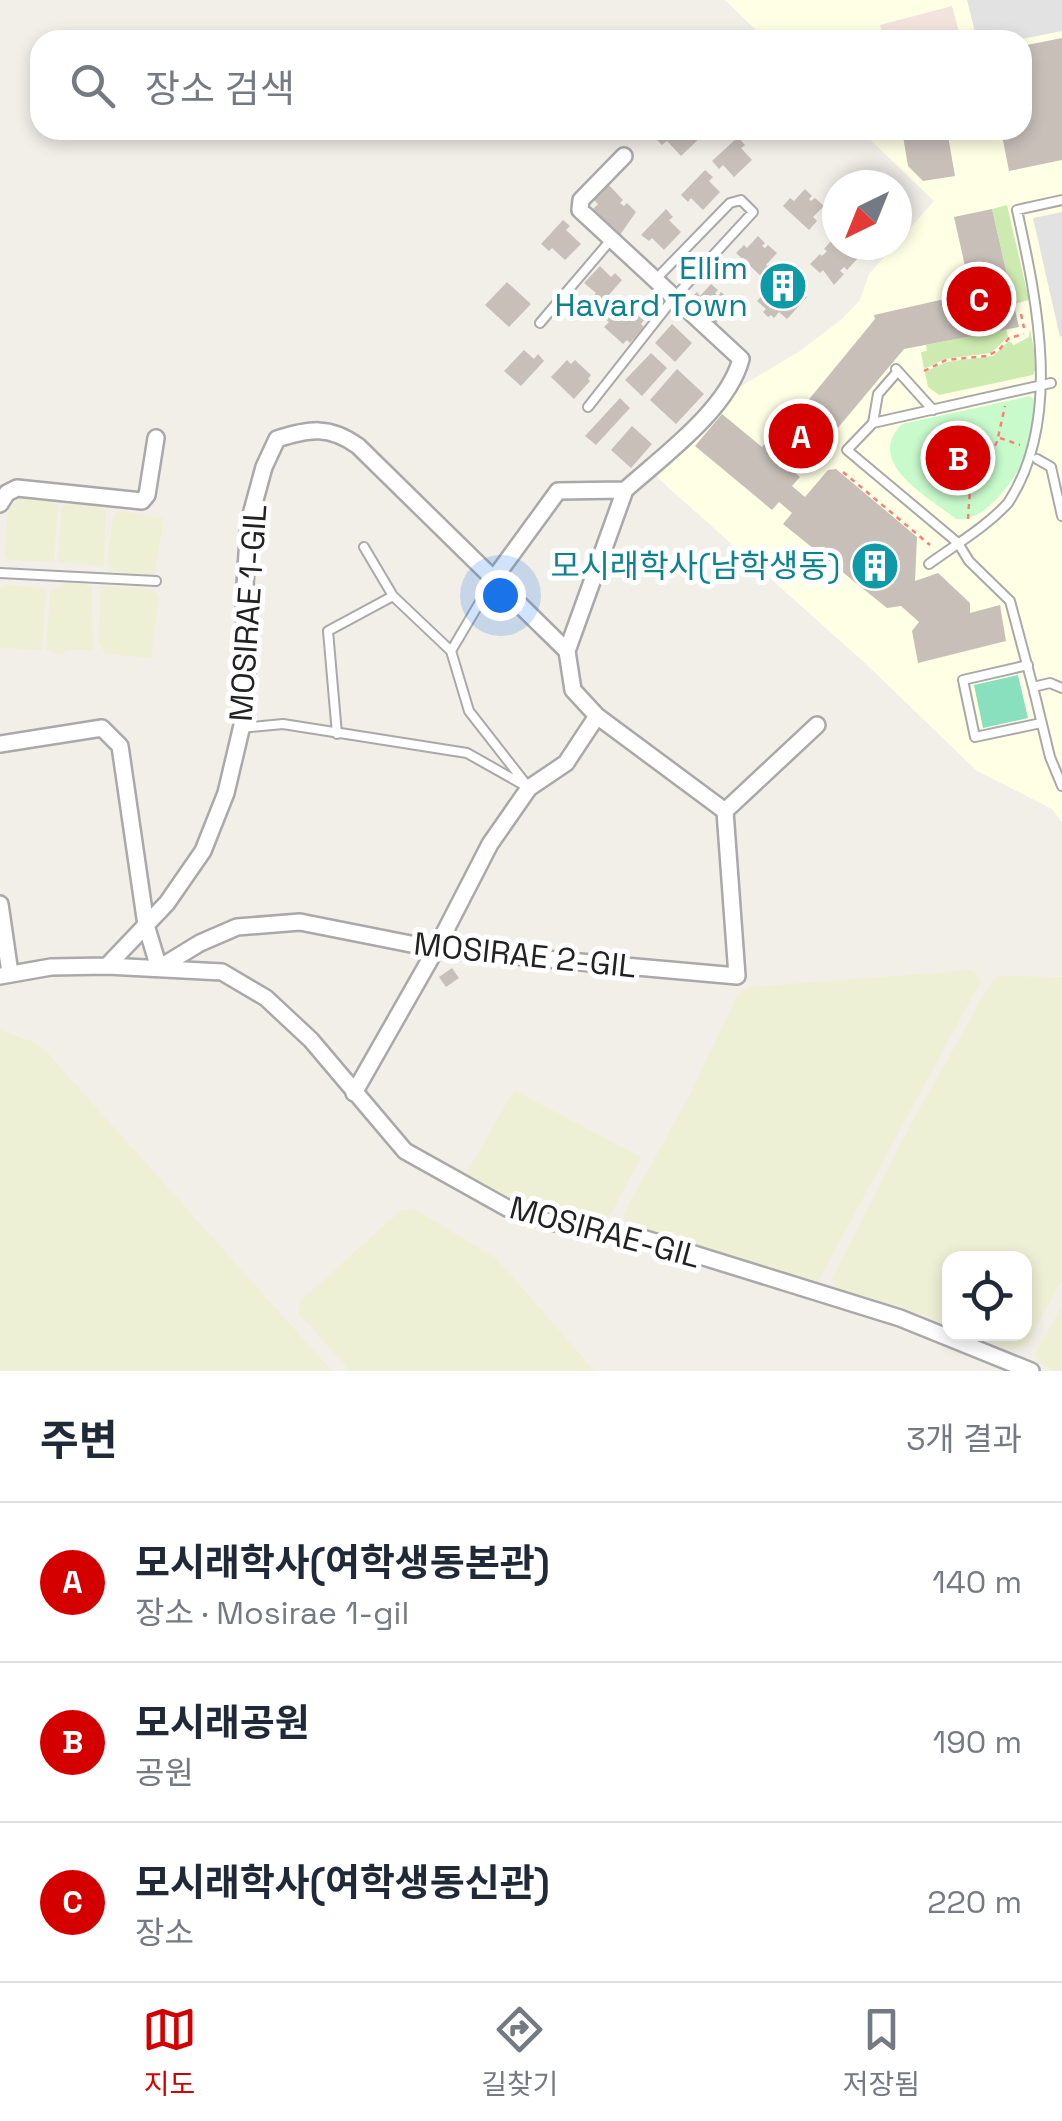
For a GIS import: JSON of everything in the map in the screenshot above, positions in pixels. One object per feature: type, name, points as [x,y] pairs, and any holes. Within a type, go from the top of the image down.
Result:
[{"type":"street","points":[[567,651],[625,490],[685,437],[735,380],[741,359],[580,210],[581,200],[624,156]]},
{"type":"street","name":"MOSIRAE 1-GIL","points":[[107,966],[167,903],[203,851],[226,793],[241,728],[247,674],[244,601],[249,522],[264,467],[277,439],[305,430],[339,432],[358,446],[567,651],[574,690],[597,716]]},
{"type":"street","points":[[0,504],[7,493],[17,488],[142,501],[147,495],[156,438]]},
{"type":"street","points":[[493,580],[558,492],[625,490]]},
{"type":"street","points":[[354,1093],[436,950],[490,844],[529,788],[566,763],[597,716],[724,811],[817,724]]},
{"type":"street","points":[[0,744],[102,728],[120,746],[146,925],[159,968]]},
{"type":"street","name":"MOSIRAE 2-GIL","points":[[159,968],[200,943],[237,927],[284,924],[331,928],[436,950],[737,976],[724,811]]},
{"type":"street","points":[[0,904],[3,970]]},
{"type":"street","name":"MOSIRAE-GIL","points":[[3,970],[107,966],[222,972],[266,998],[311,1040],[405,1152],[507,1208],[549,1222],[636,1236],[900,1318],[1031,1371]]},
{"type":"lane","points":[[588,407],[673,299],[753,212],[741,200],[730,203],[654,281]]},
{"type":"lane","points":[[928,564],[1006,506],[1037,459],[1052,384],[1017,210],[1062,200]]},
{"type":"lane","points":[[540,323],[610,241]]},
{"type":"lane","points":[[873,423],[878,394],[897,370],[933,410]]},
{"type":"lane","points":[[1052,384],[873,423],[847,450],[958,543],[969,561],[1010,602],[1050,757],[1062,786]]},
{"type":"lane","points":[[1037,459],[1051,467],[1062,516]]},
{"type":"lane","points":[[364,547],[393,596],[451,652],[468,711],[529,788]]},
{"type":"lane","points":[[0,573],[156,582]]},
{"type":"lane","points":[[451,652],[493,580]]},
{"type":"lane","points":[[337,734],[328,630],[393,596]]},
{"type":"lane","points":[[1028,665],[963,680],[976,737],[1041,722]]},
{"type":"lane","points":[[1033,687],[1050,683],[1062,688]]},
{"type":"lane","points":[[241,728],[283,724],[467,753],[529,788]]},
{"type":"path","points":[[924,371],[946,360],[992,354],[1009,338],[1026,334],[1021,314]]},
{"type":"path","points":[[968,520],[970,490],[1002,426],[1004,394]]},
{"type":"path","points":[[844,472],[940,555]]},
{"type":"shaded area","points":[[725,0],[1062,0],[1062,822],[1052,809],[977,771],[654,471],[726,395],[800,351],[842,319],[860,300],[869,274],[881,260],[912,260],[912,226],[934,201],[912,180],[912,170],[902,170],[870,140],[1032,140],[1032,30],[756,30]]},
{"type":"shaded area","points":[[967,0],[1062,0],[1062,31],[1032,37],[1032,30],[974,30]]},
{"type":"shaded area","points":[[952,6],[958,30],[881,30],[880,25]]},
{"type":"shaded area","points":[[1062,212],[1062,336],[1060,337],[1033,218]]},
{"type":"shaded area","points":[[22,497],[54,501],[58,507],[54,562],[8,560],[4,555],[8,509]]},
{"type":"shaded area","points":[[84,503],[106,509],[104,566],[58,562],[61,509],[64,505]]},
{"type":"shaded area","points":[[119,510],[164,519],[154,575],[112,571],[107,564],[113,517]]},
{"type":"shaded area","points":[[68,580],[92,586],[93,650],[59,654],[46,649],[50,592]]},
{"type":"shaded area","points":[[6,584],[46,589],[42,650],[0,648],[0,589]]},
{"type":"shaded area","points":[[100,586],[152,589],[159,596],[151,658],[105,654],[99,643]]},
{"type":"shaded area","points":[[973,970],[981,981],[816,1285],[627,1225],[623,1215],[689,1096],[738,994],[749,987]]},
{"type":"shaded area","points":[[998,976],[1062,977],[1062,1280],[1032,1335],[1032,1251],[942,1251],[942,1322],[837,1290],[832,1279],[912,1122]]},
{"type":"shaded area","points":[[0,1030],[45,1050],[332,1371],[0,1371]]},
{"type":"shaded area","points":[[514,1090],[641,1157],[611,1214],[601,1217],[538,1207],[465,1175]]},
{"type":"shaded area","points":[[413,1208],[496,1258],[595,1371],[350,1371],[298,1313],[300,1301],[401,1210]]},
{"type":"shaded area","points":[[1062,1306],[1062,1371],[1056,1371],[1039,1363],[1035,1353]]},
{"type":"shaded area","points":[[988,1341],[1029,1341],[1026,1346],[1009,1349]]},
{"type":"green space","points":[[1007,205],[1029,300],[1014,304],[992,209]]},
{"type":"green space","points":[[1006,329],[1008,337],[991,353],[945,359],[924,369],[921,352],[927,351],[926,345]]},
{"type":"green space","points":[[1030,329],[1037,366],[1033,375],[939,395],[928,387],[925,372],[946,362],[993,356],[1009,341],[1014,345],[1029,337]]},
{"type":"green space","points":[[1030,396],[1037,408],[1037,426],[1030,447],[1005,489],[972,517],[956,519],[917,490],[895,465],[890,452],[892,438],[902,424]]},
{"type":"green space","points":[[1018,675],[1028,718],[983,728],[974,685]]},
{"type":"building","points":[[1062,38],[1062,160],[1009,171],[1003,140],[1032,140],[1032,44]]},
{"type":"building","points":[[657,140],[698,140],[681,156],[667,141],[662,145]]},
{"type":"building","points":[[735,140],[745,145],[741,148],[752,160],[734,177],[723,165],[719,169],[712,161]]},
{"type":"building","points":[[904,140],[949,140],[955,176],[923,181],[912,170]]},
{"type":"building","points":[[705,170],[720,192],[703,210],[691,198],[688,202],[681,195]]},
{"type":"building","points":[[608,184],[623,200],[620,203],[627,203],[636,212],[620,235],[593,209],[598,204],[593,199]]},
{"type":"building","points":[[805,189],[812,196],[811,201],[815,198],[822,204],[813,217],[817,221],[809,230],[783,206],[790,198],[794,201]]},
{"type":"building","points":[[666,209],[673,217],[669,220],[681,232],[664,250],[652,238],[649,241],[641,235]]},
{"type":"building","points":[[992,209],[1019,327],[904,349],[821,448],[813,441],[804,451],[800,447],[797,451],[794,448],[779,453],[774,448],[771,452],[800,477],[792,486],[805,497],[828,470],[836,469],[917,537],[915,581],[938,573],[970,603],[970,613],[1000,605],[1006,641],[918,663],[912,631],[919,622],[901,606],[887,608],[783,524],[792,513],[779,502],[772,510],[695,446],[722,414],[762,447],[775,431],[772,418],[797,414],[875,319],[874,315],[971,293],[954,217]]},
{"type":"building","points":[[563,220],[570,226],[566,230],[581,244],[565,260],[541,244]]},
{"type":"building","points":[[758,236],[765,243],[762,246],[768,245],[777,253],[762,277],[736,253]]},
{"type":"building","points":[[820,254],[822,260],[856,260],[847,270],[844,267],[840,271],[844,274],[834,285],[823,270],[820,273],[810,264]]},
{"type":"building","points":[[600,266],[611,277],[615,273],[622,280],[601,304],[593,297],[596,293],[584,283]]},
{"type":"building","name":"Ellim Havard Town","points":[[782,274],[807,297],[787,319],[779,312],[774,318],[768,317],[757,301]]},
{"type":"building","points":[[507,282],[531,304],[509,327],[485,305]]},
{"type":"building","points":[[711,284],[718,290],[718,296],[721,292],[730,300],[720,312],[724,316],[715,324],[689,300],[697,292],[700,296]]},
{"type":"building","points":[[618,303],[625,303],[644,320],[644,327],[630,343],[627,340],[623,344],[604,327],[609,322],[604,318]]},
{"type":"building","points":[[672,324],[692,343],[675,362],[655,343]]},
{"type":"building","points":[[524,350],[534,359],[538,354],[544,361],[521,386],[504,371]]},
{"type":"building","points":[[651,353],[667,368],[642,396],[625,380]]},
{"type":"building","points":[[567,360],[571,364],[575,360],[591,375],[574,399],[551,377]]},
{"type":"building","points":[[677,369],[704,394],[676,424],[650,400]]},
{"type":"building","points":[[620,398],[630,408],[596,445],[585,436]]},
{"type":"building","points":[[632,426],[652,444],[631,468],[611,450]]},
{"type":"building","points":[[452,968],[459,978],[446,987],[439,977]]},
{"type":"place","name":"Ellim Havard Town","points":[[783,286]]},
{"type":"place","name":"모시래학사(여학생동신관)","points":[[979,299]]},
{"type":"place","name":"모시래학사(여학생동본관)","points":[[801,436]]},
{"type":"place","name":"모시래공원","points":[[958,458]]},
{"type":"place","name":"모시래학사(남학생동)","points":[[875,566]]}]
